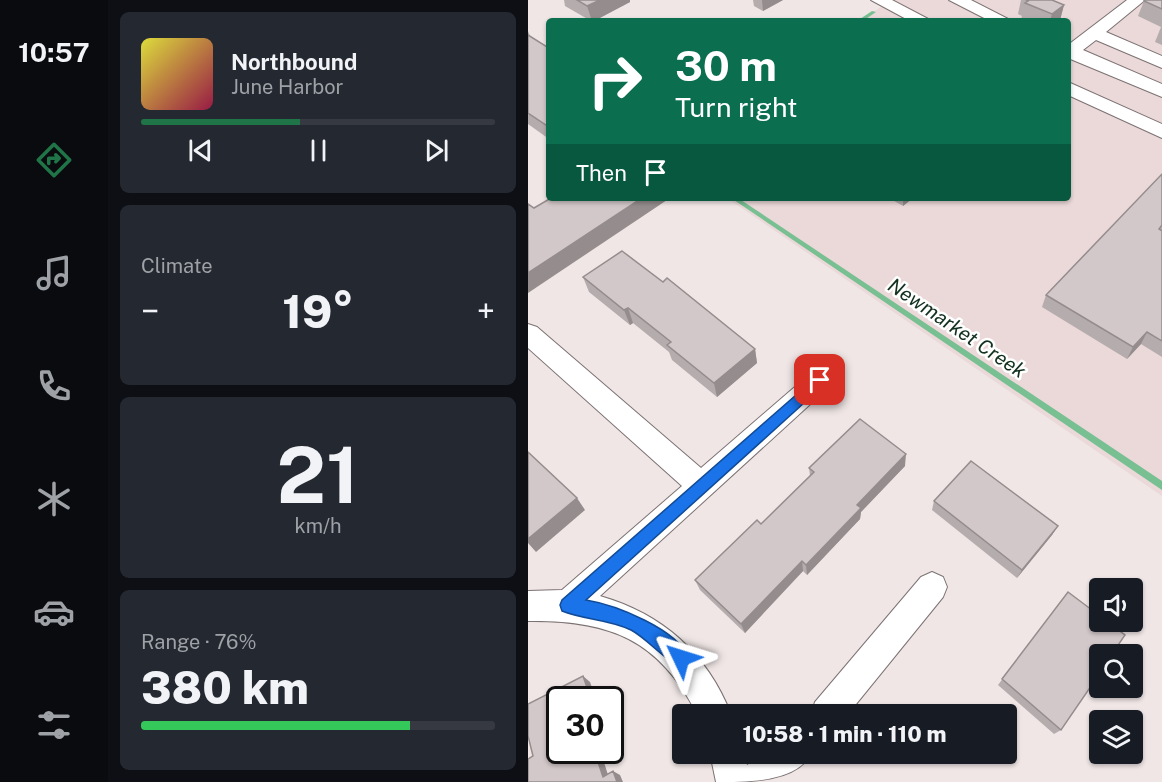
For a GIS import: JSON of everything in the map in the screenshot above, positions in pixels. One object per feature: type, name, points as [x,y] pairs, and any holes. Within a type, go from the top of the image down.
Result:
[{"type":"street","points":[[879,0],[918,18]]},
{"type":"street","points":[[957,0],[997,18]]},
{"type":"street","points":[[1071,50],[1137,0]]},
{"type":"street","points":[[1094,33],[1162,63]]},
{"type":"street","points":[[1071,52],[1161,90]]},
{"type":"street","points":[[1071,89],[1162,132]]},
{"type":"street","points":[[528,334],[669,460],[702,486]]},
{"type":"street","points":[[568,605],[820,380]]},
{"type":"street","points":[[835,704],[932,587]]},
{"type":"street","points":[[528,606],[568,605],[618,616],[637,624],[671,648],[703,686],[711,704]]},
{"type":"street","points":[[729,764],[733,782]]},
{"type":"street","points":[[747,782],[770,772],[781,764]]},
{"type":"shaded area","points":[[892,0],[1162,0],[1162,496],[731,201],[1071,201],[1071,18],[864,18]]},
{"type":"building","points":[[577,0],[600,0],[587,6]]},
{"type":"building","points":[[1026,0],[1052,0],[1064,5],[1052,14],[1025,3],[1028,1]]},
{"type":"building","points":[[1162,0],[1162,9],[1144,1]]},
{"type":"building","points":[[528,35],[546,46],[546,125],[528,113]]},
{"type":"building","points":[[1162,174],[1162,225],[1159,229],[1162,231],[1162,341],[1147,332],[1133,347],[1046,295]]},
{"type":"building","points":[[546,201],[637,201],[528,273],[528,204],[534,208]]},
{"type":"building","points":[[622,251],[663,282],[667,278],[755,349],[714,383],[667,345],[671,342],[628,308],[624,310],[583,277]]},
{"type":"building","points":[[860,419],[906,454],[857,505],[861,508],[806,565],[802,561],[741,624],[695,580],[757,520],[761,524],[814,472],[809,468]]},
{"type":"building","points":[[528,452],[577,498],[528,539]]},
{"type":"building","points":[[971,461],[1058,526],[1022,570],[934,501]]},
{"type":"building","points":[[1068,592],[1089,608],[1089,632],[1121,632],[1125,635],[1119,644],[1089,644],[1089,689],[1061,730],[1002,679]]},
{"type":"building","points":[[583,676],[586,686],[563,686]]},
{"type":"building","points":[[546,695],[546,764],[599,764],[603,777],[613,771],[617,782],[528,782],[528,759],[533,756],[528,736],[528,704]]},
{"type":"waterway","name":"Newmarket Creek","points":[[864,18],[874,12]]},
{"type":"waterway","name":"Newmarket Creek","points":[[738,201],[1162,486]]},
{"type":"route","points":[[681,658],[637,624],[598,610],[568,605],[820,380]]}]
